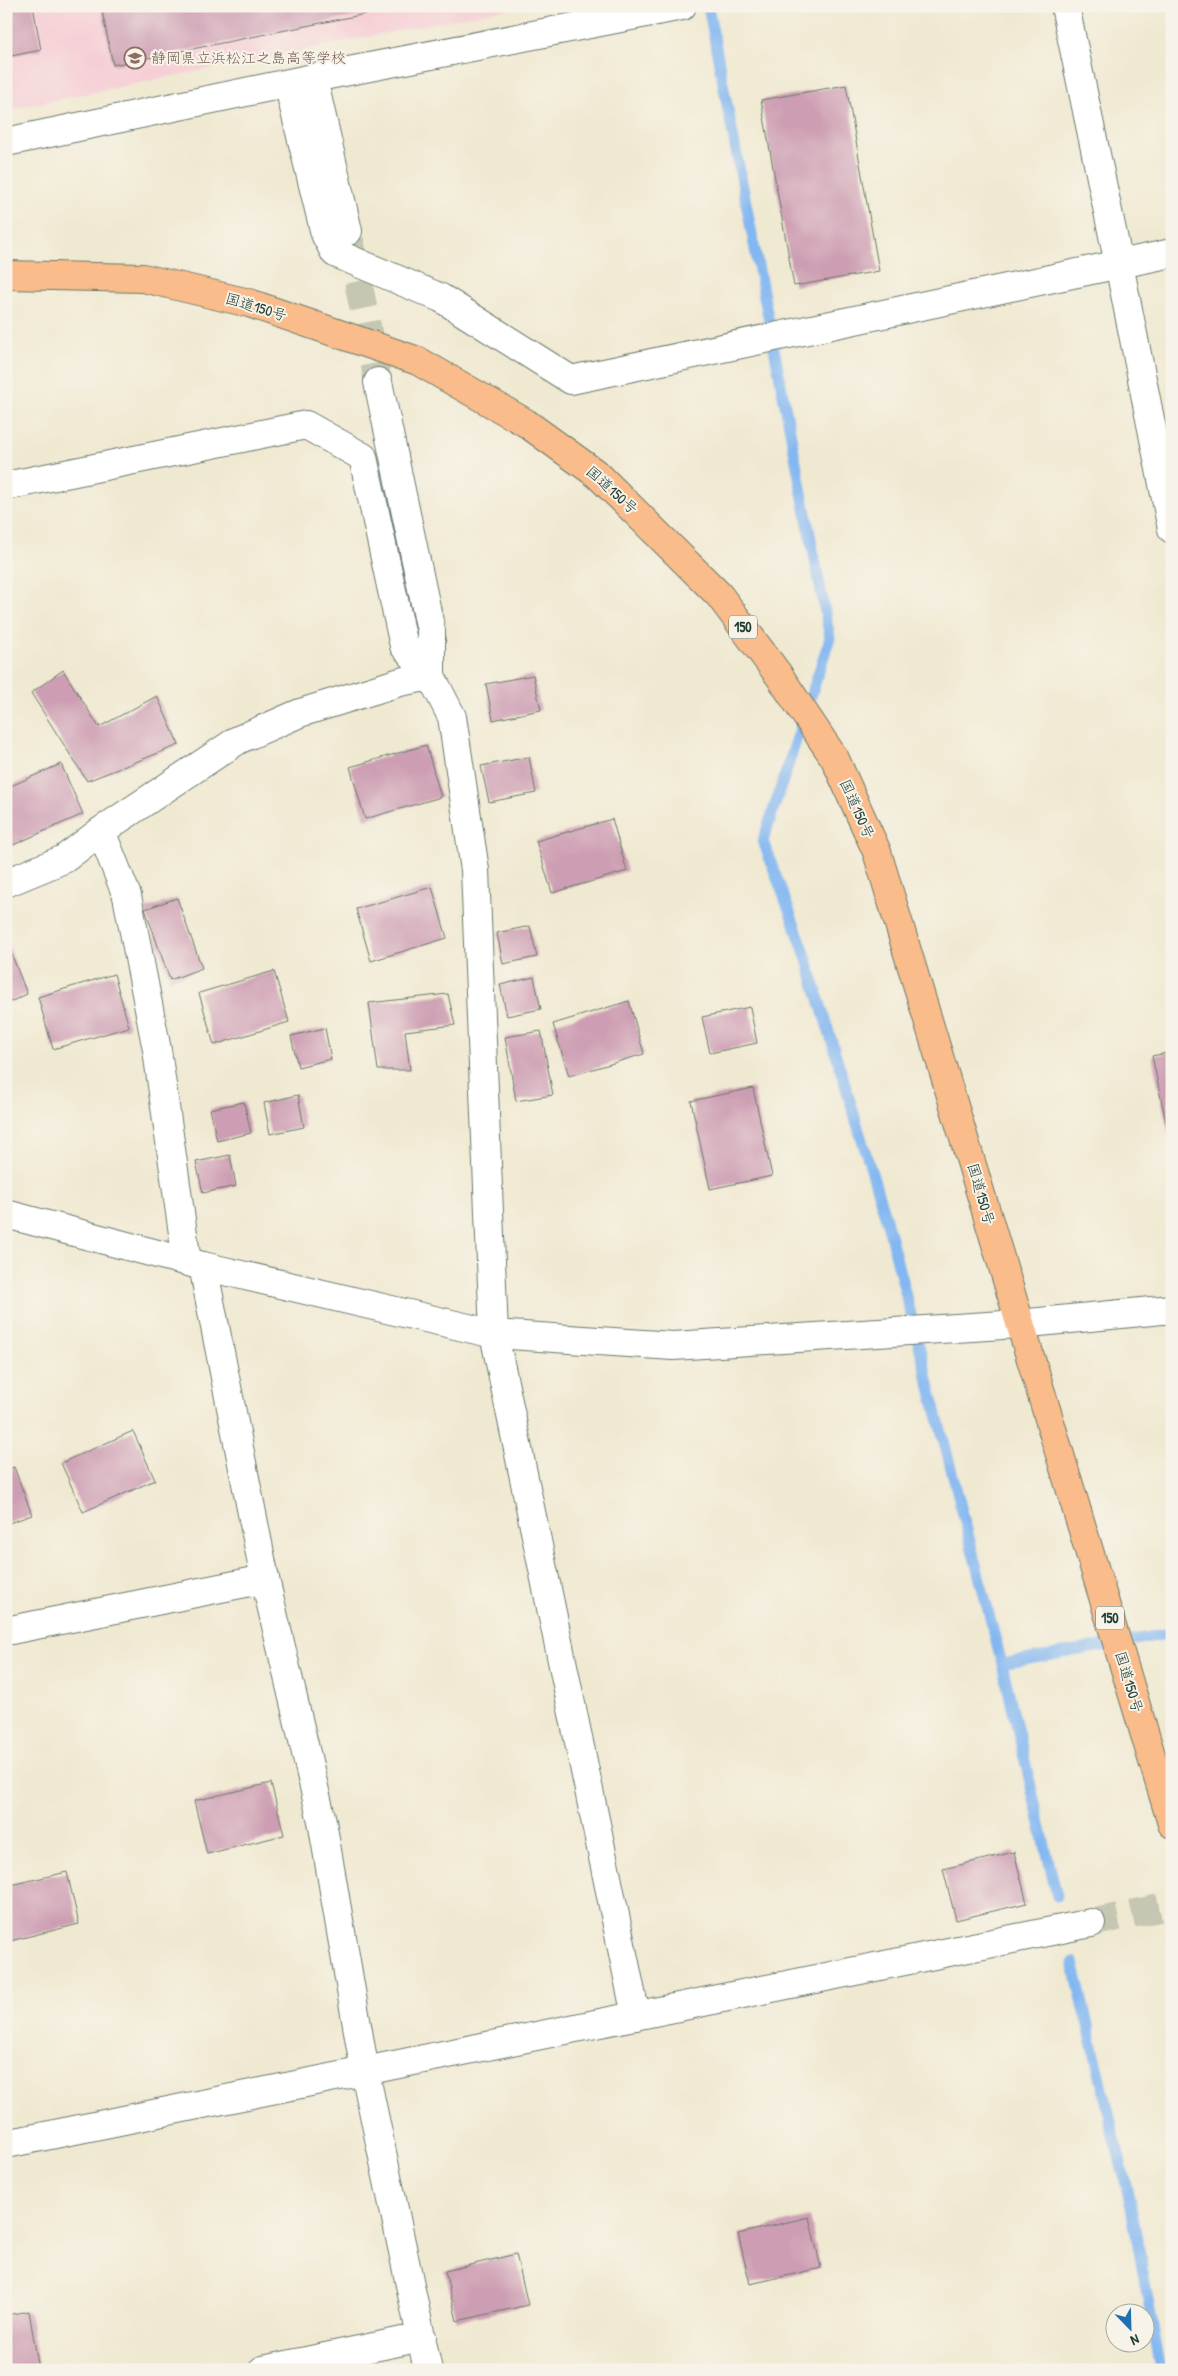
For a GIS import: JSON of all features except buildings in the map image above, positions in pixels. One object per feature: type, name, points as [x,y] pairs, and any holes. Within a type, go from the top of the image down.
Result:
[{"type":"highway","name":"国道150号","points":[[6,275],[143,278],[249,303],[418,361],[526,422],[598,475],[712,588],[778,674],[835,759],[877,852],[934,1033],[1019,1324],[1048,1412],[1172,1824]]},
{"type":"street","points":[[6,142],[300,80],[682,6]]},
{"type":"street","points":[[1065,6],[1172,529]]},
{"type":"street","points":[[300,80],[348,231]]},
{"type":"street","points":[[300,80],[325,234],[335,253],[441,298],[570,380],[1172,253]]},
{"type":"street","points":[[378,382],[431,631],[431,676]]},
{"type":"street","points":[[6,486],[306,425],[363,457],[404,646],[431,676],[452,716],[476,870],[494,1334],[636,2016]]},
{"type":"street","points":[[6,883],[64,859],[238,740],[300,713],[400,682],[431,676]]},
{"type":"street","points":[[101,832],[128,906],[157,1050],[195,1264],[265,1579],[322,1821],[365,2072],[428,2370]]},
{"type":"street","points":[[6,1214],[195,1264],[494,1334],[673,1346],[1019,1324],[1172,1309]]},
{"type":"street","points":[[6,1631],[265,1579]]},
{"type":"street","points":[[6,2144],[1091,1923]]},
{"type":"street","points":[[263,2370],[422,2337]]},
{"type":"shaded area","name":"静岡県立浜松江之島高等学校","points":[[6,6],[520,6],[6,110]]},
{"type":"waterway","points":[[708,6],[830,638],[763,841],[804,950],[886,1219],[1002,1664],[1057,1896]]},
{"type":"waterway","points":[[1002,1664],[1172,1633]]},
{"type":"waterway","points":[[1073,1962],[1130,2202],[1161,2370]]},
{"type":"tunnel","points":[[350,240],[378,382]]},
{"type":"tunnel","points":[[1091,1923],[1172,1905]]},
{"type":"place","name":"静岡県立浜松江之島高等学校","points":[[135,58]]}]
